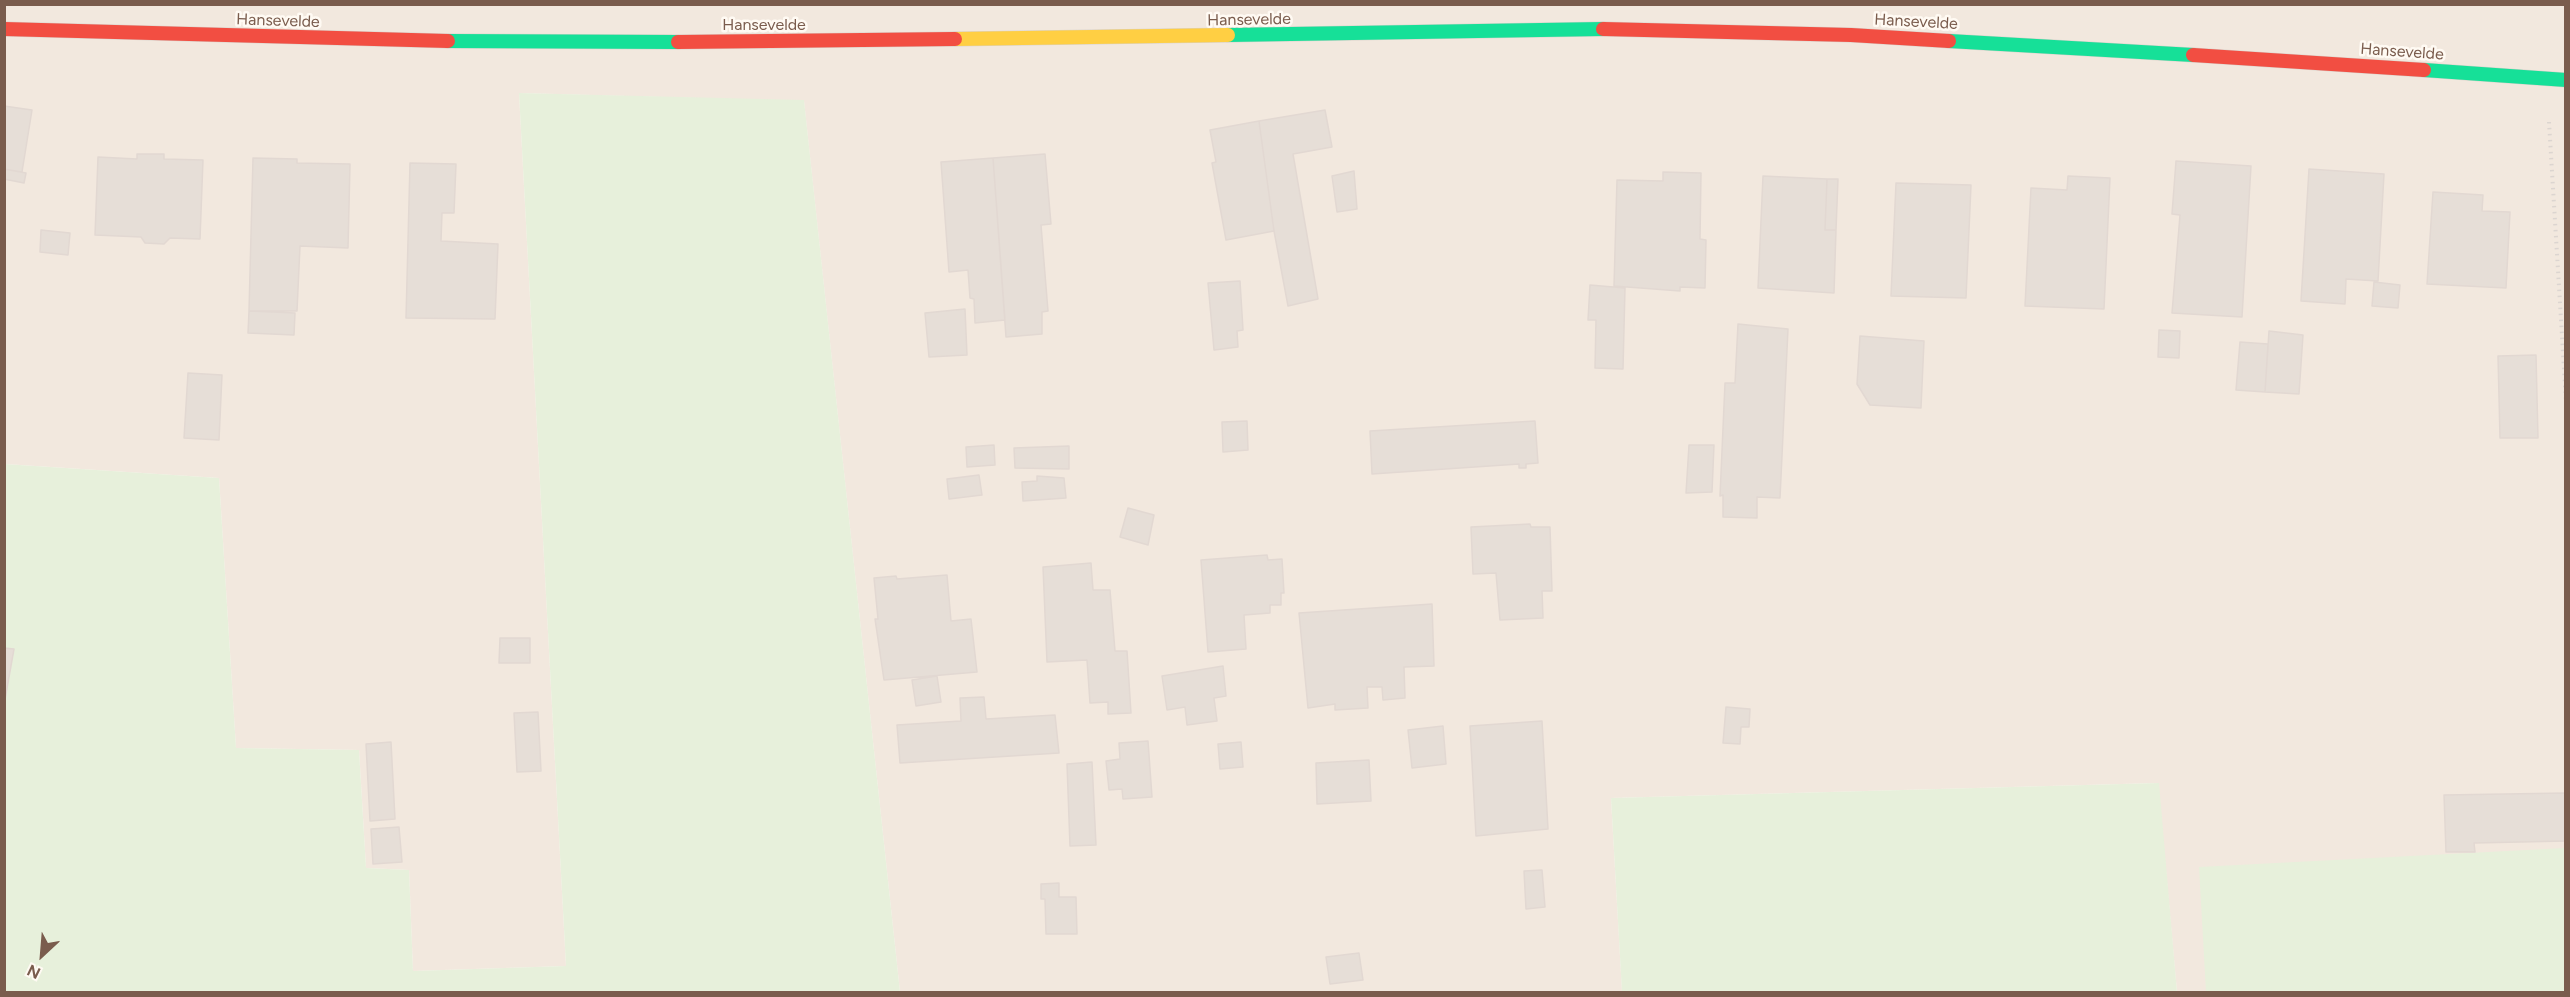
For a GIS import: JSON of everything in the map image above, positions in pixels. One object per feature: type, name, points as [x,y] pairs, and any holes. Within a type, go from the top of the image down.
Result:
[{"type":"street","name":"Hansevelde","points":[[4,29],[422,41],[745,42],[1634,29],[1863,35],[2235,57],[2565,80]]},
{"type":"path","points":[[2547,79],[2565,402]]},
{"type":"shaded area","points":[[4,5],[2565,5],[2565,992],[2177,992],[2158,783],[1611,798],[1622,991],[900,992],[804,101],[519,93],[566,966],[413,971],[409,870],[366,868],[359,750],[236,748],[219,478],[5,464]]},
{"type":"green space","points":[[519,93],[804,100],[900,992],[5,992],[4,464],[219,478],[236,748],[359,750],[366,868],[409,870],[413,971],[566,966]]},
{"type":"green space","points":[[2159,783],[2177,992],[1622,992],[1611,798]]},
{"type":"green space","points":[[2565,848],[2565,992],[2206,992],[2199,867]]},
{"type":"building","points":[[4,106],[32,110],[22,172],[4,169]]},
{"type":"building","points":[[1325,110],[1332,147],[1293,154],[1318,299],[1288,306],[1274,231],[1259,121]]},
{"type":"building","points":[[1259,121],[1274,231],[1226,240],[1212,163],[1216,162],[1210,130]]},
{"type":"building","points":[[137,154],[164,154],[164,159],[203,160],[200,239],[170,238],[164,244],[145,243],[141,237],[95,235],[98,157],[137,159]]},
{"type":"building","points":[[1045,154],[1051,224],[1041,225],[1048,311],[1042,312],[1042,334],[1006,337],[993,158]]},
{"type":"building","points":[[253,158],[297,159],[297,163],[350,164],[348,248],[300,246],[297,311],[249,311]]},
{"type":"building","points":[[993,158],[1005,320],[975,323],[974,299],[970,298],[968,270],[949,272],[941,162]]},
{"type":"building","points":[[2176,161],[2251,166],[2242,317],[2172,313],[2180,215],[2172,214]]},
{"type":"building","points":[[410,163],[456,164],[454,213],[442,213],[441,241],[498,244],[495,319],[406,318]]},
{"type":"building","points":[[4,169],[26,173],[24,183],[4,179]]},
{"type":"building","points":[[2309,169],[2384,174],[2378,281],[2346,279],[2345,304],[2301,301]]},
{"type":"building","points":[[1354,171],[1357,209],[1337,212],[1332,176]]},
{"type":"building","points":[[1663,172],[1701,173],[1700,239],[1706,240],[1705,288],[1680,287],[1680,291],[1614,286],[1617,180],[1663,181]]},
{"type":"building","points":[[1763,176],[1827,179],[1825,230],[1836,230],[1834,293],[1758,288]]},
{"type":"building","points":[[2068,176],[2110,178],[2104,309],[2025,306],[2031,188],[2067,190]]},
{"type":"building","points":[[1827,179],[1838,179],[1836,230],[1825,230]]},
{"type":"building","points":[[1896,183],[1971,185],[1966,298],[1891,296]]},
{"type":"building","points":[[2433,192],[2483,195],[2482,211],[2510,212],[2506,288],[2427,284]]},
{"type":"building","points":[[41,230],[70,233],[68,255],[40,252]]},
{"type":"building","points":[[1240,281],[1243,330],[1237,331],[1238,347],[1214,350],[1208,283]]},
{"type":"building","points":[[2374,282],[2400,285],[2398,308],[2372,306]]},
{"type":"building","points":[[1590,285],[1625,288],[1623,369],[1595,368],[1596,320],[1588,320]]},
{"type":"building","points":[[965,309],[967,355],[929,357],[925,313]]},
{"type":"building","points":[[249,311],[295,313],[294,335],[248,333]]},
{"type":"building","points":[[1738,324],[1788,329],[1780,498],[1757,497],[1757,518],[1723,517],[1723,495],[1720,496],[1725,383],[1735,383]]},
{"type":"building","points":[[2159,330],[2180,331],[2179,358],[2158,357]]},
{"type":"building","points":[[2269,331],[2303,335],[2299,394],[2265,392]]},
{"type":"building","points":[[1860,336],[1924,341],[1921,408],[1870,405],[1857,384]]},
{"type":"building","points":[[2240,342],[2268,344],[2265,392],[2236,390]]},
{"type":"building","points":[[2536,355],[2538,438],[2500,438],[2498,356]]},
{"type":"building","points":[[188,373],[222,375],[219,440],[184,438]]},
{"type":"building","points":[[1247,421],[1248,450],[1223,452],[1222,422]]},
{"type":"building","points":[[1535,421],[1538,463],[1526,464],[1526,468],[1519,468],[1519,464],[1372,474],[1370,431]]},
{"type":"building","points":[[994,445],[995,465],[967,467],[966,447]]},
{"type":"building","points":[[1689,445],[1714,445],[1712,492],[1686,493]]},
{"type":"building","points":[[1069,446],[1069,469],[1015,468],[1014,448]]},
{"type":"building","points":[[979,475],[982,495],[949,499],[947,479]]},
{"type":"building","points":[[1037,476],[1064,478],[1066,498],[1023,501],[1022,482],[1037,481]]},
{"type":"building","points":[[1128,508],[1154,515],[1148,545],[1120,537]]},
{"type":"building","points":[[1530,524],[1531,527],[1550,527],[1552,591],[1542,591],[1543,618],[1500,620],[1496,573],[1473,574],[1471,527]]},
{"type":"building","points":[[1267,555],[1268,560],[1282,559],[1284,593],[1281,593],[1281,605],[1270,605],[1270,613],[1244,615],[1246,649],[1208,652],[1201,560]]},
{"type":"building","points":[[1091,563],[1093,590],[1110,590],[1115,651],[1127,651],[1131,713],[1108,714],[1108,702],[1090,703],[1087,660],[1047,662],[1043,567]]},
{"type":"building","points":[[947,575],[951,621],[971,619],[977,672],[884,680],[875,619],[878,619],[874,578],[896,576],[897,579]]},
{"type":"building","points":[[1432,604],[1434,666],[1404,667],[1405,698],[1383,700],[1382,687],[1367,687],[1368,708],[1335,710],[1335,704],[1308,708],[1299,613]]},
{"type":"building","points":[[500,638],[530,638],[530,663],[499,663]]},
{"type":"building","points":[[4,648],[14,649],[4,705]]},
{"type":"building","points":[[1223,666],[1226,696],[1214,698],[1217,721],[1187,725],[1185,707],[1167,710],[1162,676]]},
{"type":"building","points":[[937,676],[941,702],[916,706],[912,680]]},
{"type":"building","points":[[984,697],[986,719],[1055,715],[1059,753],[900,763],[897,725],[961,721],[960,698]]},
{"type":"building","points":[[1726,707],[1750,709],[1749,727],[1741,727],[1740,744],[1723,743]]},
{"type":"building","points":[[538,712],[541,771],[517,772],[514,713]]},
{"type":"building","points":[[1542,721],[1548,829],[1476,836],[1470,726]]},
{"type":"building","points":[[1443,726],[1446,764],[1412,768],[1408,730]]},
{"type":"building","points":[[1148,741],[1152,797],[1123,799],[1122,789],[1109,790],[1106,761],[1120,759],[1119,743]]},
{"type":"building","points":[[391,742],[395,819],[370,821],[366,744]]},
{"type":"building","points":[[1241,742],[1243,767],[1220,769],[1218,744]]},
{"type":"building","points":[[1369,760],[1371,801],[1317,804],[1316,763]]},
{"type":"building","points":[[1092,762],[1096,845],[1070,846],[1067,764]]},
{"type":"building","points":[[2566,793],[2566,841],[2474,843],[2475,852],[2446,852],[2444,795]]},
{"type":"building","points":[[399,827],[402,862],[373,864],[371,829]]},
{"type":"building","points":[[1542,870],[1545,907],[1526,909],[1524,871]]},
{"type":"building","points":[[1059,883],[1059,897],[1076,897],[1077,934],[1046,934],[1045,899],[1041,899],[1041,884]]},
{"type":"building","points":[[1359,953],[1363,980],[1330,984],[1326,957]]},
{"type":"traffic: fast","points":[[1228,35],[1603,29]]},
{"type":"traffic: fast","points":[[448,41],[678,42]]},
{"type":"traffic: fast","points":[[1949,41],[2193,55]]},
{"type":"traffic: fast","points":[[2424,70],[2566,80]]},
{"type":"traffic: slow","points":[[955,39],[1228,35]]},
{"type":"traffic: jam","points":[[4,29],[448,41]]},
{"type":"traffic: jam","points":[[1603,29],[1851,35],[1949,41]]},
{"type":"traffic: jam","points":[[678,42],[955,39]]},
{"type":"traffic: jam","points":[[2193,55],[2424,70]]}]
